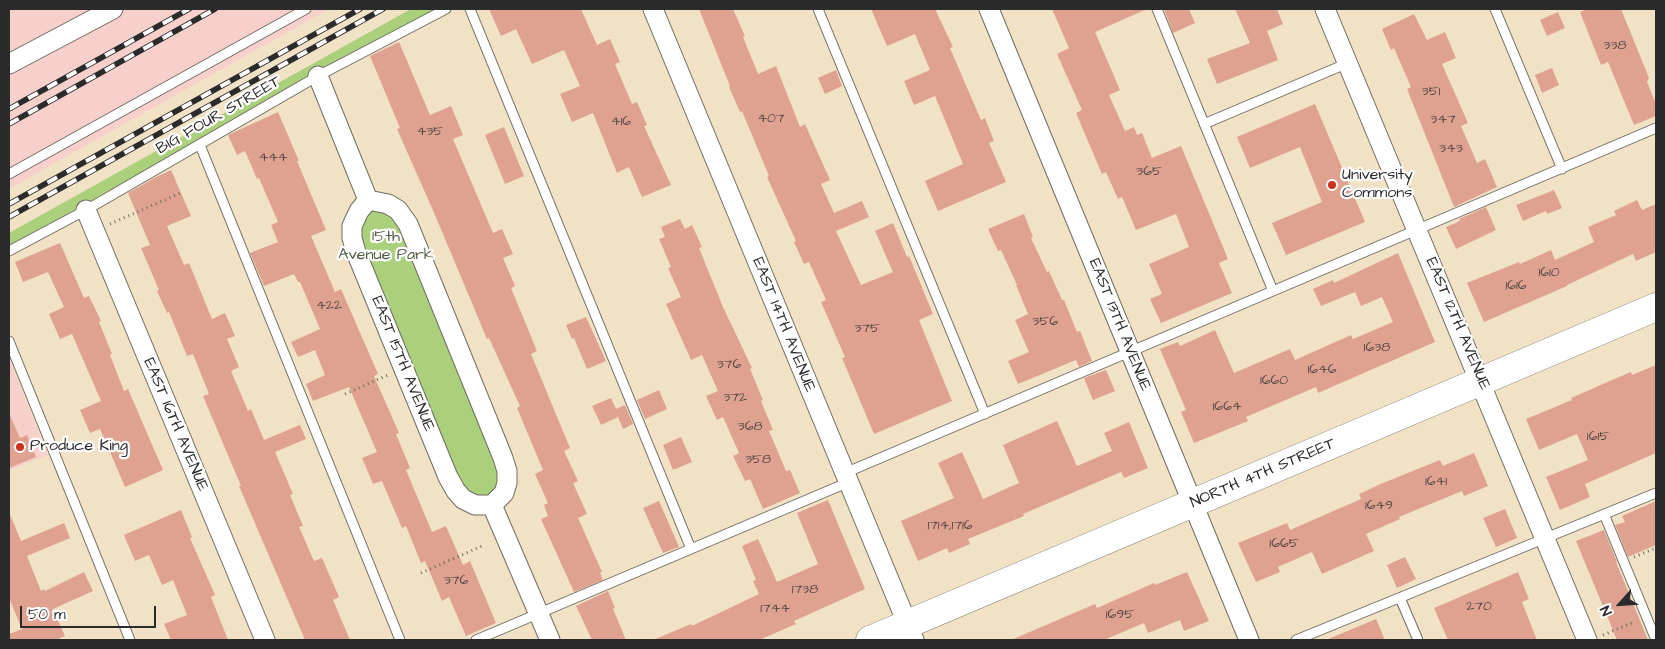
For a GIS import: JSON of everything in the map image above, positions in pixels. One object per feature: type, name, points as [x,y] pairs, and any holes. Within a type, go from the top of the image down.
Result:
[{"type":"main road","name":"NORTH 4TH STREET","points":[[870,640],[911,632],[1192,504],[1656,308]]},
{"type":"street","points":[[9,64],[113,9]]},
{"type":"street","name":"EAST 14TH AVENUE","points":[[653,9],[911,632]]},
{"type":"street","name":"EAST 13TH AVENUE","points":[[989,9],[1249,640]]},
{"type":"street","name":"EAST 12TH AVENUE","points":[[1325,9],[1545,538],[1594,638]]},
{"type":"street","points":[[318,76],[368,200],[388,204],[398,210],[408,224],[503,458],[507,471],[507,483],[504,493],[492,504],[550,640]]},
{"type":"street","name":"EAST 15TH AVENUE","points":[[368,200],[358,212],[352,226],[352,238],[422,414],[448,477],[456,491],[463,499],[475,505],[492,504]]},
{"type":"street","name":"EAST 16TH AVENUE","points":[[86,210],[265,640]]},
{"type":"lane","points":[[9,174],[306,9]]},
{"type":"lane","name":"BIG FOUR STREET","points":[[9,251],[86,210],[318,76],[446,9]]},
{"type":"lane","points":[[470,9],[691,549]]},
{"type":"lane","points":[[818,9],[985,414]]},
{"type":"lane","points":[[1157,9],[1273,291]]},
{"type":"lane","points":[[1495,9],[1562,169]]},
{"type":"lane","points":[[1204,124],[1348,63]]},
{"type":"lane","points":[[476,640],[691,549],[985,414],[1656,128]]},
{"type":"lane","points":[[200,145],[400,640]]},
{"type":"lane","points":[[9,341],[130,640]]},
{"type":"lane","points":[[1296,640],[1656,493]]},
{"type":"lane","points":[[1604,514],[1656,640]]},
{"type":"lane","points":[[1400,598],[1418,640]]},
{"type":"path","points":[[108,225],[183,192]]},
{"type":"path","points":[[345,394],[390,374]]},
{"type":"path","points":[[421,573],[482,546]]},
{"type":"path","points":[[1623,562],[1656,548]]},
{"type":"path","points":[[1594,638],[1646,617]]},
{"type":"shaded area","points":[[9,9],[329,9],[9,189]]},
{"type":"shaded area","points":[[9,358],[48,455],[9,470]]},
{"type":"green space","points":[[411,9],[439,9],[9,246],[9,233]]},
{"type":"green space","name":"15th Avenue Park","points":[[368,200],[398,210],[503,458],[492,505],[463,499],[352,226]]},
{"type":"building","points":[[489,9],[581,9],[597,45],[610,39],[620,62],[615,64],[632,104],[637,102],[647,125],[644,126],[671,185],[642,197],[629,167],[617,173],[593,113],[572,122],[560,94],[580,86],[564,50],[532,64],[516,29],[501,36]]},
{"type":"building","points":[[699,9],[733,9],[745,36],[743,37],[758,74],[776,66],[800,127],[805,124],[830,180],[821,184],[834,213],[862,201],[869,217],[836,231],[861,285],[893,272],[875,231],[893,223],[933,314],[919,320],[952,401],[874,434],[842,358],[845,357],[821,302],[826,300],[809,262],[804,264],[794,242],[796,241],[767,177],[769,176],[742,111],[740,112],[729,87]]},
{"type":"building","points":[[871,9],[935,9],[953,47],[950,48],[981,120],[985,118],[994,141],[989,143],[1006,182],[938,211],[925,181],[963,164],[935,96],[914,105],[904,81],[930,70],[915,34],[887,46]]},
{"type":"building","points":[[1052,9],[1147,9],[1095,32],[1120,90],[1109,95],[1125,131],[1134,127],[1137,135],[1142,133],[1152,158],[1181,146],[1228,259],[1219,263],[1232,293],[1161,323],[1150,299],[1162,294],[1149,264],[1189,247],[1176,214],[1136,230],[1122,197],[1118,199],[1106,172],[1102,174],[1076,113],[1082,110],[1057,54],[1069,48]]},
{"type":"building","points":[[1164,9],[1189,9],[1195,23],[1173,33]]},
{"type":"building","points":[[1235,9],[1277,9],[1283,24],[1267,31],[1278,60],[1217,84],[1207,59],[1250,43]]},
{"type":"building","points":[[1588,9],[1621,9],[1649,78],[1647,82],[1656,104],[1656,116],[1634,125],[1608,62],[1601,65],[1580,12]]},
{"type":"building","points":[[1558,12],[1565,28],[1547,36],[1540,20]]},
{"type":"building","points":[[1414,14],[1427,40],[1445,32],[1456,58],[1442,64],[1468,123],[1461,126],[1477,163],[1485,159],[1497,187],[1454,207],[1407,89],[1411,87],[1394,48],[1391,50],[1382,29]]},
{"type":"building","points":[[399,42],[430,115],[451,106],[463,135],[453,139],[493,233],[502,229],[513,254],[503,258],[515,286],[511,288],[537,351],[531,354],[570,448],[564,451],[578,481],[573,483],[587,514],[578,518],[602,572],[600,573],[603,580],[574,592],[541,519],[548,516],[544,505],[548,503],[535,474],[543,470],[517,408],[520,406],[489,338],[487,339],[397,129],[400,128],[370,56]]},
{"type":"building","points":[[1552,68],[1559,85],[1542,93],[1535,75]]},
{"type":"building","points":[[836,70],[842,86],[825,94],[818,78]]},
{"type":"building","name":"University Commons","points":[[1315,104],[1365,222],[1286,255],[1272,223],[1322,202],[1300,147],[1250,168],[1237,137]]},
{"type":"building","points":[[278,112],[326,230],[311,236],[335,292],[341,289],[378,374],[374,376],[399,433],[396,434],[410,468],[406,470],[432,532],[446,526],[463,565],[470,561],[496,623],[466,636],[449,597],[442,601],[425,561],[421,563],[406,526],[402,528],[382,481],[373,484],[362,458],[377,452],[349,387],[313,401],[306,384],[325,375],[315,350],[298,357],[291,342],[320,329],[300,282],[298,282],[294,274],[264,286],[250,253],[278,242],[271,225],[278,222],[245,151],[237,155],[228,135]]},
{"type":"building","points":[[504,127],[524,176],[505,184],[485,135]]},
{"type":"building","points":[[171,170],[191,216],[167,226],[184,265],[189,263],[212,319],[225,313],[235,336],[227,339],[239,367],[231,371],[248,411],[251,409],[264,440],[300,425],[306,439],[275,452],[293,494],[290,495],[303,526],[299,527],[314,561],[322,558],[339,597],[333,600],[350,640],[305,640],[203,396],[209,394],[193,354],[187,356],[169,312],[167,313],[157,291],[159,290],[141,248],[150,245],[128,193]]},
{"type":"building","points":[[1554,190],[1562,208],[1547,214],[1546,211],[1523,221],[1516,205]]},
{"type":"building","points":[[1637,200],[1642,210],[1656,204],[1656,252],[1636,261],[1633,254],[1567,286],[1484,322],[1467,283],[1519,262],[1520,264],[1551,250],[1555,260],[1594,242],[1588,227],[1616,215],[1614,211]]},
{"type":"building","points":[[1486,207],[1496,230],[1456,249],[1446,227]]},
{"type":"building","points":[[1024,214],[1033,237],[1031,238],[1047,272],[1049,271],[1062,300],[1064,300],[1077,332],[1080,331],[1092,361],[1079,367],[1076,360],[1018,384],[1008,361],[1029,352],[1015,320],[1028,314],[1001,250],[998,251],[988,229]]},
{"type":"building","points":[[680,219],[685,229],[692,225],[702,247],[699,248],[723,307],[752,368],[750,369],[773,430],[769,431],[786,471],[790,470],[800,493],[763,509],[750,479],[745,481],[733,456],[739,453],[723,417],[717,420],[706,396],[718,391],[702,355],[691,360],[666,304],[681,297],[668,268],[671,267],[659,239],[665,237],[661,227]]},
{"type":"building","points":[[60,243],[84,298],[89,296],[101,321],[99,322],[124,391],[128,389],[163,470],[125,487],[100,429],[90,433],[80,410],[101,401],[72,334],[60,339],[49,314],[64,307],[48,272],[23,282],[15,262]]},
{"type":"building","points":[[1398,253],[1435,342],[1318,393],[1316,387],[1246,417],[1248,421],[1194,443],[1181,412],[1186,410],[1160,349],[1178,342],[1180,346],[1215,330],[1234,373],[1290,349],[1295,360],[1351,335],[1353,339],[1393,322],[1382,297],[1361,306],[1355,292],[1321,306],[1313,289],[1333,280],[1334,283]]},
{"type":"building","points":[[586,317],[606,361],[587,369],[574,338],[572,339],[566,325]]},
{"type":"building","points":[[1656,365],[1656,453],[1585,484],[1590,497],[1560,510],[1546,477],[1588,460],[1577,434],[1539,450],[1526,419],[1631,372],[1632,375]]},
{"type":"building","points":[[1106,370],[1115,391],[1093,400],[1084,378]]},
{"type":"building","points":[[659,390],[667,409],[645,419],[637,400]]},
{"type":"building","points":[[611,398],[616,409],[625,405],[633,424],[623,429],[618,417],[601,425],[592,406]]},
{"type":"building","name":"Produce King","points":[[9,413],[20,438],[27,435],[36,457],[9,468]]},
{"type":"building","points":[[1057,421],[1077,466],[1112,451],[1104,433],[1129,422],[1148,468],[1124,478],[1121,472],[968,539],[970,544],[949,553],[947,548],[918,561],[901,521],[954,498],[938,463],[962,452],[983,499],[1019,483],[1003,445]]},
{"type":"building","points":[[681,437],[692,462],[673,470],[663,445]]},
{"type":"building","points":[[1474,453],[1488,486],[1464,496],[1462,491],[1399,517],[1400,519],[1366,534],[1374,551],[1322,574],[1312,552],[1278,567],[1280,572],[1256,582],[1238,543],[1287,523],[1290,530],[1361,499],[1359,494],[1383,483],[1440,460],[1443,466]]},
{"type":"building","points":[[828,500],[865,589],[794,621],[796,624],[759,640],[653,640],[691,624],[692,626],[759,594],[753,581],[756,580],[742,546],[758,539],[777,582],[818,564],[797,513]]},
{"type":"building","points":[[659,501],[679,547],[663,553],[643,508]]},
{"type":"building","points":[[1656,501],[1656,545],[1628,557],[1615,525],[1625,522],[1622,516]]},
{"type":"building","points":[[1505,509],[1517,538],[1496,547],[1483,518]]},
{"type":"building","points":[[181,510],[192,537],[190,538],[215,595],[211,597],[228,640],[171,640],[164,624],[187,615],[173,580],[162,585],[149,555],[135,561],[124,535]]},
{"type":"building","points":[[9,512],[21,541],[64,523],[70,538],[27,556],[41,591],[44,589],[45,591],[84,572],[93,591],[53,609],[65,636],[56,640],[9,640],[9,634],[22,629],[9,598]]},
{"type":"building","points":[[1604,530],[1648,640],[1617,640],[1576,541]]},
{"type":"building","points":[[1405,557],[1416,579],[1397,588],[1387,565]]},
{"type":"building","points":[[1187,572],[1209,621],[1184,631],[1180,620],[1148,633],[1144,623],[1104,640],[1011,640],[1095,604],[1097,608],[1154,583],[1155,585]]},
{"type":"building","points":[[1518,572],[1529,599],[1522,602],[1537,640],[1448,640],[1434,608]]},
{"type":"building","points":[[608,591],[615,608],[613,609],[626,640],[592,640],[576,606]]},
{"type":"building","points":[[1376,619],[1385,640],[1326,640]]},
{"type":"railway","points":[[9,109],[189,9]]},
{"type":"railway","points":[[9,124],[215,9]]},
{"type":"railway","points":[[9,204],[360,9]]},
{"type":"railway","points":[[9,217],[383,9]]},
{"type":"place","name":"University Commons","points":[[1332,185]]},
{"type":"place","name":"Produce King","points":[[20,447]]}]
